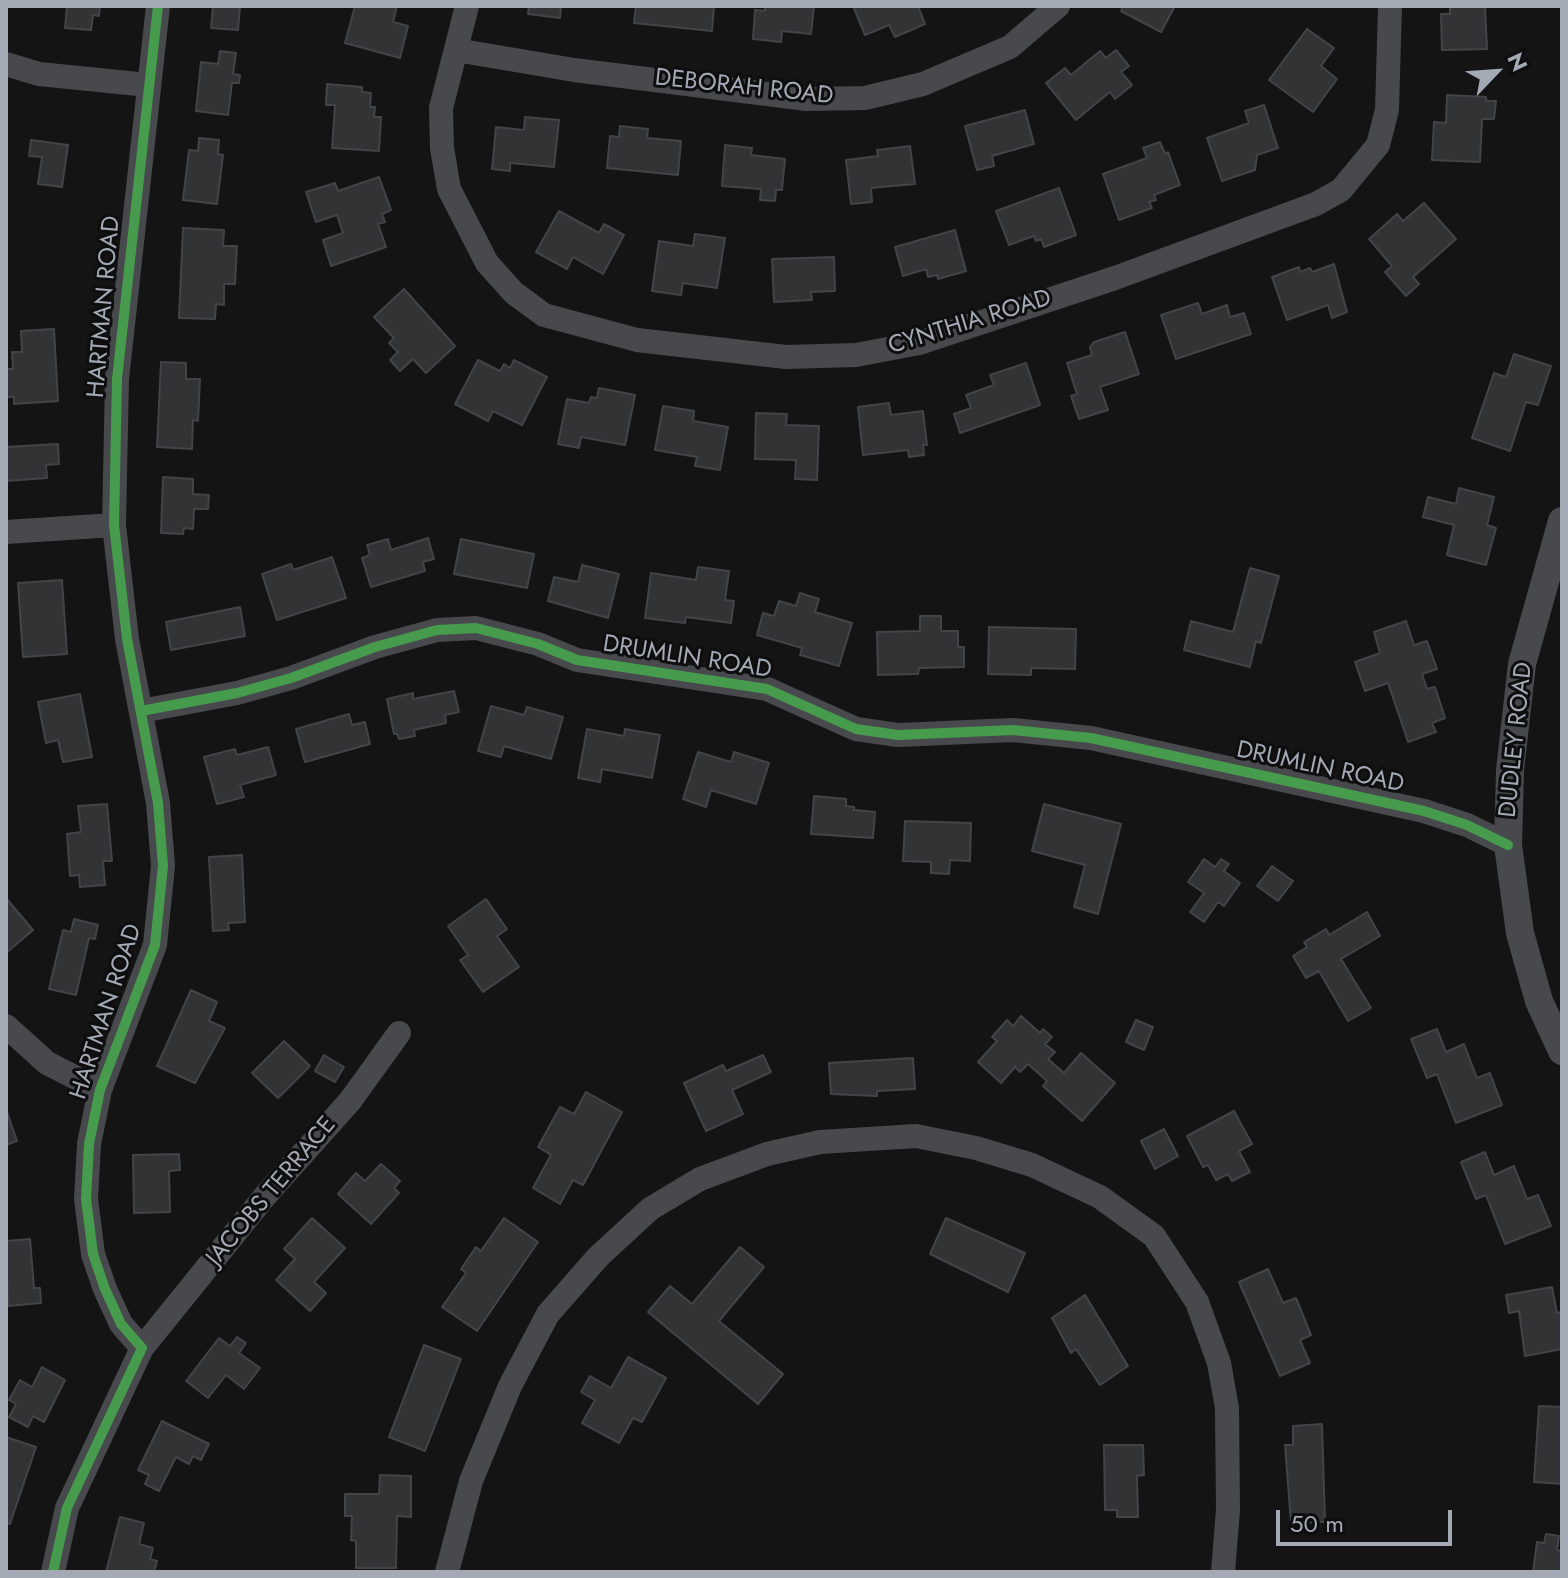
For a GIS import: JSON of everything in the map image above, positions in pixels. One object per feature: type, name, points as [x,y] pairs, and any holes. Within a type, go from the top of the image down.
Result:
[{"type":"street","name":"HARTMAN ROAD","points":[[142,1348],[121,1324],[93,1254],[86,1199],[89,1144],[100,1090],[155,945],[163,866],[158,803],[127,639],[114,525],[117,379],[158,6]]},
{"type":"street","name":"CYNTHIA ROAD","points":[[467,6],[441,108],[442,148],[449,189],[487,263],[514,293],[544,315],[637,340],[786,357],[856,355],[919,343],[1102,282],[1316,204],[1341,190],[1378,145],[1387,110],[1390,6]]},
{"type":"street","name":"DEBORAH ROAD","points":[[456,50],[574,70],[807,99],[865,98],[923,84],[1010,47],[1058,6]]},
{"type":"street","points":[[6,64],[39,74],[148,85]]},
{"type":"street","name":"DUDLEY ROAD","points":[[1562,521],[1545,571],[1522,664],[1510,770],[1508,845],[1520,933],[1539,1001],[1562,1051]]},
{"type":"street","points":[[6,532],[114,525]]},
{"type":"street","name":"DRUMLIN ROAD","points":[[141,711],[237,693],[291,678],[375,647],[437,630],[476,628],[538,644],[577,660],[767,689],[856,729],[898,735],[1013,730],[1091,738],[1424,811],[1467,825],[1508,845]]},
{"type":"street","points":[[6,1026],[47,1063],[100,1090]]},
{"type":"street","name":"JACOBS TERRACE","points":[[142,1348],[265,1196],[350,1101],[399,1033]]},
{"type":"street","points":[[447,1572],[471,1481],[510,1386],[548,1314],[598,1257],[650,1209],[700,1179],[767,1154],[820,1142],[916,1136],[976,1148],[1032,1165],[1100,1197],[1154,1236],[1197,1302],[1219,1363],[1227,1408],[1228,1510],[1223,1572]]},
{"type":"street","points":[[53,1572],[67,1508],[142,1348]]},
{"type":"building","points":[[67,6],[100,6],[99,16],[93,15],[91,30],[65,28]]},
{"type":"building","points":[[213,6],[240,6],[238,30],[211,28]]},
{"type":"building","points":[[355,6],[397,6],[393,22],[408,26],[400,58],[345,43]]},
{"type":"building","points":[[529,6],[561,6],[560,18],[528,14]]},
{"type":"building","points":[[636,6],[714,6],[712,31],[634,23]]},
{"type":"building","points":[[765,6],[814,6],[811,34],[782,31],[781,42],[753,39],[755,10],[765,11]]},
{"type":"building","points":[[853,6],[918,6],[925,24],[895,37],[889,25],[865,35]]},
{"type":"building","points":[[1123,6],[1175,6],[1161,32],[1121,11]]},
{"type":"building","points":[[1450,6],[1485,6],[1487,49],[1442,50],[1441,14],[1450,14]]},
{"type":"building","points":[[1307,29],[1334,48],[1321,66],[1337,79],[1313,112],[1269,80]]},
{"type":"building","points":[[1116,50],[1129,66],[1121,72],[1132,85],[1115,99],[1110,92],[1076,120],[1046,83],[1065,68],[1071,75],[1100,51],[1106,58]]},
{"type":"building","points":[[220,51],[236,53],[233,74],[240,75],[239,83],[232,83],[228,115],[196,111],[201,62],[218,64]]},
{"type":"building","points":[[327,84],[362,87],[362,92],[371,93],[370,107],[375,107],[374,117],[381,117],[379,151],[332,148],[335,105],[326,105]]},
{"type":"building","points":[[1447,95],[1486,97],[1486,101],[1496,101],[1494,119],[1482,119],[1480,162],[1432,160],[1434,122],[1446,123]]},
{"type":"building","points":[[1264,105],[1278,148],[1257,155],[1255,170],[1222,181],[1207,138],[1249,123],[1245,111]]},
{"type":"building","points":[[1025,110],[1034,144],[992,156],[994,166],[977,170],[965,126]]},
{"type":"building","points":[[525,117],[559,120],[554,167],[510,163],[510,171],[492,169],[496,127],[524,130]]},
{"type":"building","points":[[620,126],[648,129],[647,138],[681,141],[678,175],[607,168],[610,136],[619,137]]},
{"type":"building","points":[[199,138],[219,140],[218,154],[223,155],[217,204],[183,200],[189,150],[198,151]]},
{"type":"building","points":[[31,140],[68,145],[62,187],[38,184],[42,157],[29,156]]},
{"type":"building","points":[[1160,142],[1165,154],[1168,152],[1180,185],[1154,195],[1156,200],[1149,202],[1152,208],[1119,220],[1103,174],[1147,158],[1143,148]]},
{"type":"building","points":[[725,145],[752,148],[751,155],[785,159],[782,190],[776,190],[775,201],[760,200],[761,189],[722,186]]},
{"type":"building","points":[[910,146],[915,184],[871,188],[872,202],[851,204],[846,160],[878,156],[877,150]]},
{"type":"building","points":[[379,177],[391,210],[382,214],[385,222],[378,224],[386,247],[331,266],[323,240],[343,233],[337,215],[316,222],[306,192],[335,183],[338,191]]},
{"type":"building","points":[[1059,188],[1076,235],[1044,247],[1041,239],[1036,241],[1034,236],[1009,245],[996,211]]},
{"type":"building","points":[[1424,203],[1456,239],[1413,277],[1419,284],[1406,296],[1385,272],[1392,266],[1369,239],[1397,214],[1403,221]]},
{"type":"building","points":[[559,211],[599,233],[604,224],[624,235],[603,274],[573,257],[567,269],[536,252]]},
{"type":"building","points":[[183,228],[224,230],[223,246],[237,246],[235,284],[224,284],[224,305],[216,304],[215,319],[179,318]]},
{"type":"building","points":[[955,230],[966,271],[938,279],[937,275],[928,277],[926,269],[903,276],[895,247]]},
{"type":"building","points":[[695,234],[725,238],[717,288],[683,283],[681,295],[652,291],[659,241],[693,246]]},
{"type":"building","points":[[834,257],[835,291],[811,292],[812,300],[774,302],[772,259]]},
{"type":"building","points":[[1334,264],[1347,312],[1332,318],[1328,305],[1287,320],[1272,277],[1299,267],[1300,272],[1310,268],[1312,272]]},
{"type":"building","points":[[404,289],[455,346],[426,373],[413,359],[400,371],[390,360],[398,352],[389,343],[394,338],[374,317]]},
{"type":"building","points":[[1198,303],[1202,314],[1227,305],[1230,317],[1244,313],[1251,334],[1176,359],[1161,315]]},
{"type":"building","points":[[54,329],[58,401],[14,404],[14,397],[6,397],[6,369],[13,369],[12,352],[22,352],[21,331]]},
{"type":"building","points":[[1125,332],[1139,374],[1100,387],[1108,410],[1079,419],[1071,396],[1077,394],[1067,363],[1092,355],[1090,347],[1094,342]]},
{"type":"building","points":[[1514,354],[1551,366],[1538,405],[1526,402],[1510,451],[1472,438],[1494,373],[1506,377]]},
{"type":"building","points":[[478,360],[500,371],[504,364],[510,368],[514,360],[547,377],[522,425],[493,411],[488,421],[455,404]]},
{"type":"building","points":[[161,362],[186,363],[186,379],[200,379],[198,421],[193,420],[192,449],[157,447]]},
{"type":"building","points":[[1026,363],[1040,405],[960,433],[954,414],[971,408],[966,395],[994,385],[990,375]]},
{"type":"building","points":[[599,388],[635,395],[625,445],[581,437],[579,448],[558,444],[567,399],[589,403],[591,397],[597,398]]},
{"type":"building","points":[[889,403],[891,415],[923,411],[927,445],[923,445],[924,455],[909,457],[908,450],[863,455],[858,407]]},
{"type":"building","points":[[663,406],[694,411],[693,421],[728,427],[720,470],[695,466],[697,457],[655,450]]},
{"type":"building","points":[[756,413],[787,414],[786,425],[819,426],[817,480],[795,479],[796,460],[755,459]]},
{"type":"building","points":[[58,444],[59,464],[46,465],[47,478],[6,481],[6,447]]},
{"type":"building","points":[[163,477],[193,479],[193,494],[209,495],[208,509],[194,509],[193,529],[184,528],[183,534],[161,533]]},
{"type":"building","points":[[1459,488],[1494,497],[1487,525],[1496,528],[1486,565],[1447,555],[1454,525],[1423,517],[1428,497],[1456,504]]},
{"type":"building","points":[[428,538],[434,559],[423,562],[425,571],[371,587],[362,558],[370,555],[367,545],[388,539],[391,550]]},
{"type":"building","points":[[461,539],[534,554],[527,588],[454,574]]},
{"type":"building","points":[[332,557],[346,598],[277,620],[262,574],[291,564],[293,570]]},
{"type":"building","points":[[582,565],[619,574],[608,618],[548,601],[554,577],[578,582]]},
{"type":"building","points":[[698,567],[729,571],[725,600],[734,601],[731,623],[686,617],[685,623],[645,618],[651,573],[696,580]]},
{"type":"building","points":[[1250,568],[1279,576],[1261,643],[1256,641],[1250,667],[1184,650],[1191,621],[1233,632]]},
{"type":"building","points":[[62,580],[67,654],[23,657],[18,583]]},
{"type":"building","points":[[800,593],[819,599],[815,612],[852,623],[839,666],[800,655],[802,648],[757,635],[763,613],[774,616],[779,601],[796,606]]},
{"type":"building","points":[[240,607],[245,636],[171,650],[166,622]]},
{"type":"building","points":[[920,616],[941,616],[941,631],[958,631],[958,647],[964,647],[964,667],[919,668],[918,674],[878,675],[877,632],[920,631]]},
{"type":"building","points":[[1406,621],[1414,645],[1427,641],[1437,669],[1422,674],[1427,689],[1435,687],[1445,718],[1432,723],[1436,732],[1408,742],[1388,683],[1365,691],[1355,662],[1380,653],[1374,632]]},
{"type":"building","points":[[989,627],[1076,629],[1075,669],[1031,668],[1031,675],[988,674]]},
{"type":"building","points":[[454,691],[459,712],[445,715],[446,723],[414,730],[415,736],[399,739],[394,734],[387,699],[413,693],[413,699]]},
{"type":"building","points":[[80,694],[92,757],[63,762],[58,740],[46,743],[38,702]]},
{"type":"building","points":[[491,706],[524,715],[527,707],[563,717],[551,759],[504,746],[501,757],[478,751]]},
{"type":"building","points":[[349,714],[352,725],[365,722],[370,744],[305,762],[296,729]]},
{"type":"building","points":[[587,729],[624,736],[625,729],[660,735],[652,778],[602,769],[600,782],[578,778]]},
{"type":"building","points":[[268,747],[276,775],[240,785],[244,797],[217,804],[204,757],[235,749],[237,755]]},
{"type":"building","points":[[698,752],[731,762],[734,752],[769,763],[756,804],[711,790],[706,807],[683,799]]},
{"type":"building","points":[[814,796],[846,799],[846,806],[854,807],[854,810],[875,812],[873,838],[811,834]]},
{"type":"building","points":[[107,804],[112,861],[103,861],[105,885],[80,887],[79,875],[70,876],[67,834],[81,832],[78,806]]},
{"type":"building","points":[[1044,804],[1121,824],[1098,914],[1074,907],[1085,865],[1032,851]]},
{"type":"building","points":[[905,821],[971,823],[970,861],[950,860],[949,874],[931,873],[931,862],[903,861]]},
{"type":"building","points":[[242,855],[245,922],[228,923],[229,930],[213,931],[209,857]]},
{"type":"building","points":[[1204,859],[1215,867],[1221,859],[1229,864],[1224,871],[1240,883],[1224,906],[1218,902],[1204,922],[1190,912],[1204,893],[1188,882]]},
{"type":"building","points":[[1272,866],[1293,881],[1278,901],[1257,886]]},
{"type":"building","points":[[6,898],[33,930],[6,953]]},
{"type":"building","points":[[486,899],[507,929],[497,936],[519,967],[483,992],[460,960],[468,955],[448,926]]},
{"type":"building","points":[[1367,912],[1380,936],[1341,959],[1371,1008],[1348,1021],[1319,971],[1306,978],[1293,956],[1307,947],[1304,942],[1326,929],[1329,935]]},
{"type":"building","points":[[74,919],[98,925],[95,939],[89,938],[76,995],[49,989],[63,930],[71,932]]},
{"type":"building","points":[[191,990],[217,1002],[209,1021],[225,1028],[195,1083],[157,1066]]},
{"type":"building","points":[[1021,1016],[1040,1033],[1043,1029],[1052,1037],[1045,1044],[1055,1052],[1048,1059],[1064,1073],[1081,1053],[1115,1083],[1082,1121],[1043,1086],[1047,1081],[1028,1064],[1020,1072],[1015,1067],[1001,1083],[978,1062],[997,1041],[992,1037],[1007,1020],[1013,1026]]},
{"type":"building","points":[[1136,1020],[1153,1027],[1144,1050],[1126,1042]]},
{"type":"building","points":[[1437,1029],[1446,1052],[1464,1044],[1477,1078],[1490,1073],[1502,1105],[1456,1123],[1437,1074],[1427,1078],[1411,1039]]},
{"type":"building","points":[[284,1041],[310,1066],[278,1098],[252,1073]]},
{"type":"building","points":[[324,1055],[344,1067],[335,1082],[315,1071]]},
{"type":"building","points":[[763,1055],[771,1072],[732,1090],[743,1114],[706,1131],[684,1083],[723,1065],[726,1071]]},
{"type":"building","points":[[913,1058],[915,1089],[877,1091],[877,1096],[831,1094],[829,1063]]},
{"type":"building","points":[[586,1092],[622,1112],[583,1185],[573,1180],[560,1204],[533,1188],[551,1155],[538,1147],[560,1107],[574,1114]]},
{"type":"building","points":[[6,1109],[17,1141],[6,1145]]},
{"type":"building","points":[[1234,1111],[1252,1144],[1239,1151],[1250,1172],[1232,1181],[1228,1174],[1216,1180],[1208,1165],[1203,1167],[1187,1136]]},
{"type":"building","points":[[1164,1129],[1178,1156],[1155,1169],[1141,1141]]},
{"type":"building","points":[[1485,1152],[1494,1175],[1514,1166],[1527,1199],[1538,1195],[1551,1226],[1505,1244],[1486,1195],[1476,1199],[1461,1162]]},
{"type":"building","points":[[179,1154],[180,1170],[169,1171],[170,1212],[134,1213],[133,1155]]},
{"type":"building","points":[[381,1164],[400,1181],[394,1188],[399,1193],[371,1224],[338,1194],[356,1173],[365,1181]]},
{"type":"building","points":[[312,1218],[345,1248],[314,1282],[326,1293],[310,1311],[276,1280],[295,1259],[284,1249]]},
{"type":"building","points":[[504,1218],[538,1242],[477,1331],[442,1307],[466,1273],[461,1269],[476,1247],[481,1251]]},
{"type":"building","points":[[946,1218],[1025,1253],[1008,1292],[930,1254]]},
{"type":"building","points":[[30,1239],[34,1288],[40,1288],[41,1303],[8,1306],[6,1241]]},
{"type":"building","points":[[740,1247],[764,1267],[719,1321],[783,1374],[758,1404],[648,1312],[670,1286],[692,1304]]},
{"type":"building","points":[[1268,1269],[1283,1303],[1296,1298],[1311,1335],[1300,1340],[1310,1363],[1280,1376],[1239,1282]]},
{"type":"building","points":[[1552,1287],[1557,1313],[1562,1312],[1562,1349],[1525,1356],[1519,1311],[1509,1313],[1506,1295]]},
{"type":"building","points":[[1085,1295],[1128,1366],[1100,1385],[1076,1349],[1071,1353],[1052,1318]]},
{"type":"building","points":[[237,1337],[246,1343],[239,1353],[260,1368],[244,1389],[226,1375],[208,1398],[186,1381],[219,1338],[230,1346]]},
{"type":"building","points":[[424,1345],[461,1359],[425,1451],[389,1437]]},
{"type":"building","points":[[628,1357],[666,1378],[642,1422],[633,1418],[619,1443],[582,1423],[595,1400],[581,1392],[590,1376],[611,1388]]},
{"type":"building","points":[[42,1367],[65,1380],[44,1422],[33,1416],[28,1427],[9,1417],[16,1404],[9,1400],[20,1380],[32,1387]]},
{"type":"building","points":[[1539,1406],[1562,1407],[1562,1484],[1534,1482]]},
{"type":"building","points":[[162,1421],[209,1444],[201,1460],[193,1456],[189,1464],[176,1457],[159,1491],[145,1484],[149,1475],[138,1470]]},
{"type":"building","points":[[1322,1424],[1325,1522],[1291,1523],[1285,1445],[1293,1445],[1293,1426]]},
{"type":"building","points":[[6,1437],[36,1447],[10,1524],[6,1523]]},
{"type":"building","points":[[1104,1445],[1143,1445],[1144,1475],[1137,1476],[1138,1517],[1117,1517],[1117,1510],[1105,1510]]},
{"type":"building","points":[[380,1475],[411,1476],[411,1517],[397,1516],[396,1568],[356,1568],[356,1541],[351,1540],[352,1516],[345,1516],[345,1494],[379,1494]]},
{"type":"building","points":[[120,1517],[144,1523],[139,1544],[153,1548],[150,1559],[157,1561],[154,1572],[106,1572]]},
{"type":"building","points":[[1546,1534],[1559,1536],[1557,1550],[1562,1551],[1562,1572],[1533,1572],[1537,1542],[1544,1543]]},
{"type":"cycle path","points":[[53,1572],[67,1508],[142,1348],[121,1324],[105,1289],[93,1254],[86,1199],[89,1144],[100,1090],[155,945],[163,866],[158,803],[127,639],[114,525],[117,379],[158,6]]},
{"type":"cycle path","points":[[141,711],[237,693],[291,678],[375,647],[437,630],[476,628],[538,644],[577,660],[767,689],[856,729],[898,735],[1013,730],[1091,738],[1424,811],[1467,825],[1508,845]]}]
